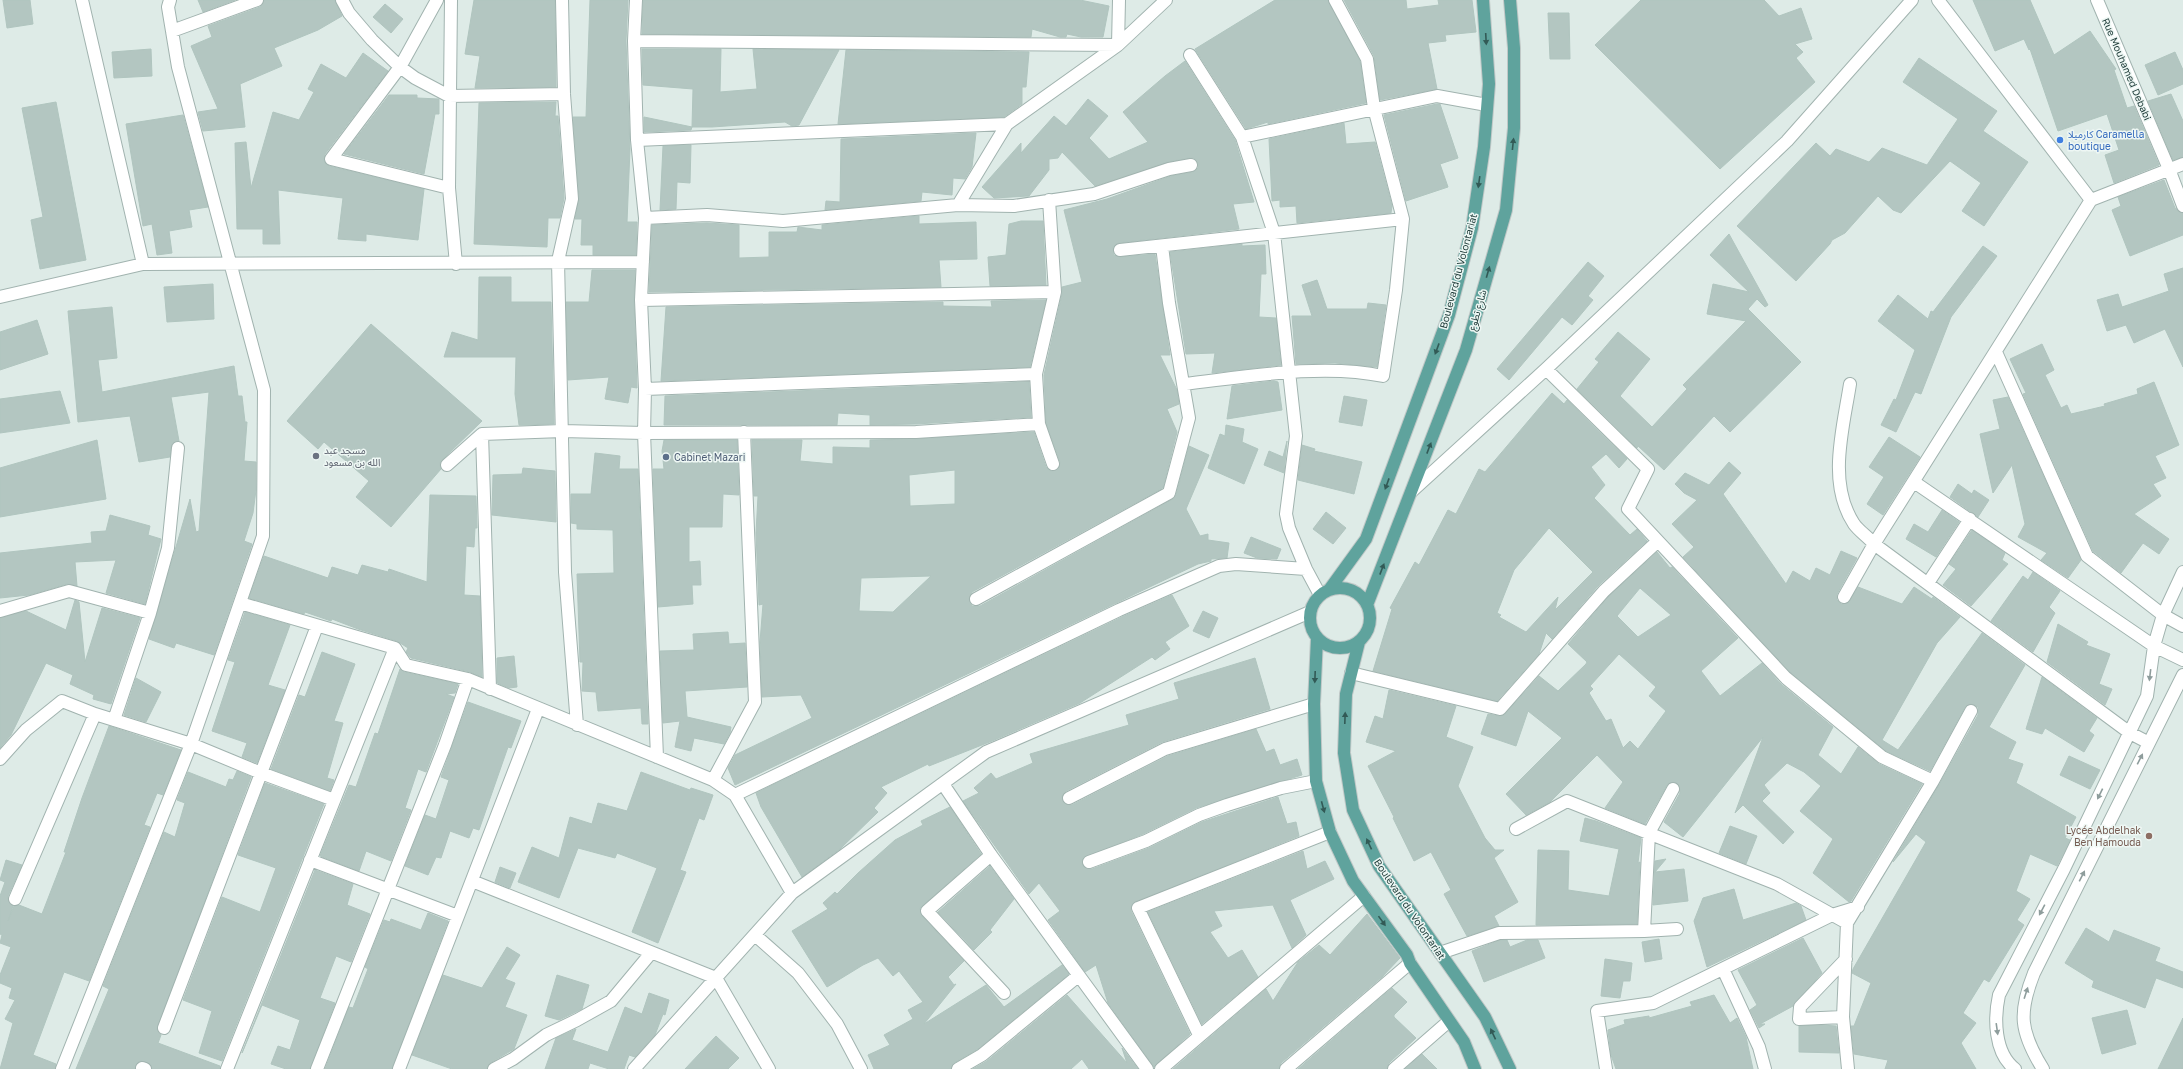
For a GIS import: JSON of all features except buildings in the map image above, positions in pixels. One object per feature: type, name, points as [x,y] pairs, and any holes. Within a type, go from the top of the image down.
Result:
[{"type":"main road","name":"Boulevard du Volontariat","points":[[1324,592],[1366,539],[1449,315],[1472,228],[1484,147],[1488,84],[1483,0]]},
{"type":"main road","name":"شارع تطوع","points":[[1367,605],[1466,350],[1506,210],[1514,128],[1514,48],[1510,0]]},
{"type":"main road","points":[[1342,588],[1355,592],[1367,605],[1370,615],[1370,625],[1366,634],[1359,642],[1342,649],[1333,648],[1317,638],[1312,630],[1310,612],[1324,592],[1342,588]]},
{"type":"main road","points":[[1317,638],[1314,704],[1316,781],[1330,832],[1353,881],[1407,955],[1410,963],[1464,1042],[1475,1069]]},
{"type":"main road","name":"Boulevard du Volontariat","points":[[1359,642],[1346,694],[1344,753],[1353,810],[1379,866],[1485,1017],[1510,1069]]},
{"type":"street","points":[[82,0],[143,264]]},
{"type":"street","points":[[62,1069],[192,744],[264,536],[264,390],[178,67],[168,7],[170,0]]},
{"type":"street","points":[[172,31],[257,0]]},
{"type":"street","points":[[342,0],[349,13],[372,40],[400,67],[415,78],[449,96],[564,94]]},
{"type":"street","points":[[437,0],[400,67],[331,159],[449,188]]},
{"type":"street","points":[[451,0],[449,188],[456,264]]},
{"type":"street","points":[[562,0],[564,94],[572,199],[558,261],[565,572],[577,725]]},
{"type":"street","points":[[636,0],[634,42],[637,140],[645,218],[641,300],[645,389],[644,433],[657,757]]},
{"type":"street","points":[[1118,45],[1119,0]]},
{"type":"street","points":[[958,205],[1007,124],[1118,45],[1166,0]]},
{"type":"street","points":[[1184,384],[1290,373],[1361,371],[1383,376],[1396,290],[1404,219],[1374,108],[1367,59],[1335,0]]},
{"type":"street","points":[[1412,491],[1546,369],[1787,141],[1912,0]]},
{"type":"street","points":[[1938,0],[2092,200]]},
{"type":"street","name":"Rue Mouhamed Debabi","points":[[2097,0],[2169,169],[2183,206]]},
{"type":"street","points":[[634,42],[1118,45]]},
{"type":"street","points":[[1190,55],[1242,137],[1274,233],[1296,436],[1286,514],[1289,528],[1306,569],[1324,592]]},
{"type":"street","points":[[1242,137],[1374,108],[1437,96],[1487,105]]},
{"type":"street","points":[[637,140],[1007,124]]},
{"type":"street","points":[[645,218],[707,215],[784,221],[958,205],[1014,206],[1094,194],[1191,164]]},
{"type":"street","points":[[1844,597],[1874,544],[2092,200],[2183,164]]},
{"type":"street","points":[[1049,200],[1055,292],[1036,374],[1039,424],[1053,464]]},
{"type":"street","points":[[1120,250],[1404,219]]},
{"type":"street","points":[[976,599],[1169,493],[1189,418],[1169,303],[1162,246]]},
{"type":"street","points":[[0,297],[143,264],[230,262],[456,264],[558,261],[643,262]]},
{"type":"street","points":[[641,300],[1055,292]]},
{"type":"street","points":[[1996,352],[2087,556],[2163,615],[2183,626]]},
{"type":"street","points":[[1546,369],[1648,469],[1628,509],[1786,678],[1882,757],[1933,781]]},
{"type":"street","points":[[645,389],[1036,374]]},
{"type":"street","points":[[1850,384],[1838,465],[1842,499],[1855,524],[1874,544],[2130,733],[2149,743]]},
{"type":"street","points":[[447,464],[482,434],[562,431],[644,433],[916,432],[1039,424]]},
{"type":"street","points":[[713,780],[755,702],[744,432]]},
{"type":"street","points":[[482,434],[490,689]]},
{"type":"street","points":[[114,720],[150,613],[168,548],[178,448]]},
{"type":"street","points":[[1914,482],[2154,646],[2183,660]]},
{"type":"street","points":[[1928,583],[1970,519]]},
{"type":"street","points":[[1351,673],[1500,709],[1604,591],[1658,541]]},
{"type":"street","points":[[734,795],[1119,610],[1219,566],[1236,564],[1306,569]]},
{"type":"street","points":[[2010,1068],[2000,1044],[1997,1029],[1996,1012],[1999,995],[2064,869],[2147,696],[2154,646],[2163,615],[2183,572]]},
{"type":"street","points":[[3,612],[70,591],[150,613]]},
{"type":"street","points":[[240,603],[395,648],[406,665],[468,679],[713,780],[734,795],[792,893]]},
{"type":"street","points":[[634,1069],[792,893],[986,752],[1310,612]]},
{"type":"street","points":[[164,1028],[317,626]]},
{"type":"street","points":[[227,1069],[395,648]]},
{"type":"street","points":[[2043,1069],[2028,1043],[2023,1020],[2024,997],[2037,966],[2183,675]]},
{"type":"street","points":[[318,1069],[445,745],[468,679]]},
{"type":"street","points":[[0,759],[26,730],[62,701],[95,714],[192,744],[261,774],[334,800]]},
{"type":"street","points":[[1069,798],[1165,748],[1314,704]]},
{"type":"street","points":[[400,1069],[538,709]]},
{"type":"street","points":[[1848,1069],[1843,1017],[1847,924],[1933,781],[1971,711]]},
{"type":"street","points":[[15,899],[95,714]]},
{"type":"street","points":[[1089,862],[1146,841],[1199,815],[1227,805],[1281,788],[1316,781]]},
{"type":"street","points":[[943,784],[1078,976],[1147,1069]]},
{"type":"street","points":[[1644,932],[1649,833],[1673,789]]},
{"type":"street","points":[[1516,830],[1567,801],[1777,884],[1847,924]]},
{"type":"street","points":[[1199,1035],[1138,908],[1330,832]]},
{"type":"street","points":[[991,854],[927,911],[1004,993]]},
{"type":"street","points":[[310,860],[458,916]]},
{"type":"street","points":[[472,880],[716,978],[769,1069]]},
{"type":"street","points":[[1161,1069],[1199,1035],[1364,896]]},
{"type":"street","points":[[1606,1069],[1597,1011],[1653,1003],[1832,915],[1858,907]]},
{"type":"street","points":[[1440,953],[1498,934],[1644,932],[1677,929]]},
{"type":"street","points":[[755,935],[798,973],[837,1024],[861,1069]]},
{"type":"street","points":[[494,1069],[513,1059],[546,1035],[577,1020],[610,1001],[651,952]]},
{"type":"street","points":[[1843,1017],[1799,1019],[1800,1007],[1846,959]]},
{"type":"street","points":[[1286,1069],[1410,963]]},
{"type":"street","points":[[1723,969],[1759,1047],[1765,1069]]},
{"type":"street","points":[[958,1069],[982,1055],[1078,976]]},
{"type":"street","points":[[1394,1069],[1449,1021]]},
{"type":"place","name":"كارميلا Caramella boutique","points":[[2060,140]]},
{"type":"place","name":"مسجد عبد الله بن مسعود","points":[[316,456]]},
{"type":"place","name":"Cabinet Mazari","points":[[666,457]]},
{"type":"place","name":"Lycée Abdelhak Ben Hamouda","points":[[2149,836]]}]
